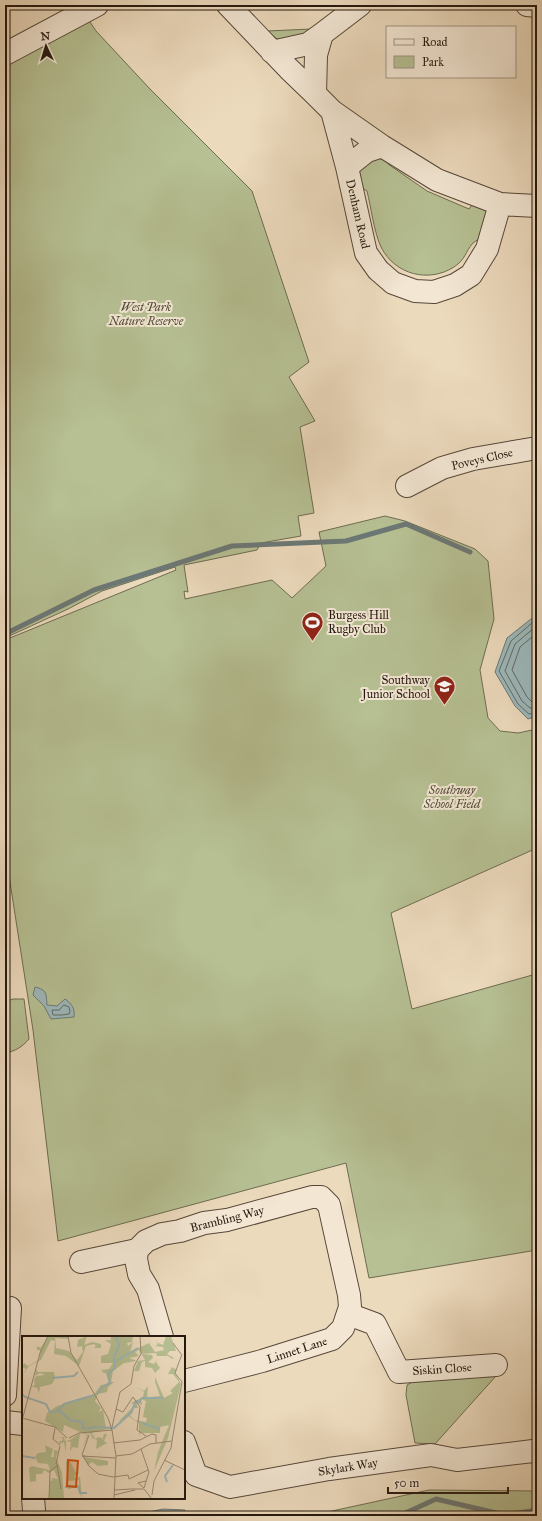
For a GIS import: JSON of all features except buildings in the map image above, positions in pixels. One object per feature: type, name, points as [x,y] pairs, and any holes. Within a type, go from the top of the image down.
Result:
[{"type":"street","points":[[5,54],[96,5]]},
{"type":"street","points":[[228,5],[288,69],[332,111],[382,146],[437,180],[500,204],[537,206]]},
{"type":"street","points":[[272,52],[308,44],[360,5]]},
{"type":"street","points":[[527,5],[537,6]]},
{"type":"street","points":[[315,94],[316,55],[322,34]]},
{"type":"street","name":"Denham Road","points":[[332,111],[347,167],[366,253],[378,270],[393,284],[415,291],[434,292],[455,285],[471,275],[487,249],[500,204]]},
{"type":"street","name":"Denham Road","points":[[347,167],[368,151],[382,146]]},
{"type":"street","name":"Poveys Close","points":[[407,486],[442,468],[472,459],[537,448]]},
{"type":"street","name":"Brambling Way","points":[[81,1262],[137,1250],[146,1241],[162,1234],[204,1223],[227,1220],[312,1197],[321,1197]]},
{"type":"street","name":"Linnet Lane","points":[[185,1380],[262,1361],[332,1339],[343,1328],[350,1307],[350,1295],[328,1205],[321,1197]]},
{"type":"street","points":[[137,1250],[136,1259],[139,1274],[148,1289],[162,1336]]},
{"type":"street","points":[[5,1395],[10,1308]]},
{"type":"street","name":"Siskin Close","points":[[348,1314],[375,1324],[399,1372],[496,1365]]},
{"type":"street","points":[[5,1422],[22,1424]]},
{"type":"street","name":"Skylark Way","points":[[185,1445],[196,1475],[230,1487],[329,1469],[432,1455],[457,1460],[533,1451],[537,1452]]},
{"type":"green space","points":[[88,19],[96,31],[150,89],[252,191],[309,362],[289,377],[315,421],[300,427],[314,513],[298,516],[301,536],[261,543],[257,550],[184,565],[188,592],[184,591],[185,599],[272,580],[292,598],[326,566],[319,532],[385,516],[405,521],[475,549],[488,561],[494,619],[480,670],[488,718],[500,731],[518,733],[537,729],[537,848],[391,913],[412,1009],[536,974],[537,975],[537,1250],[369,1278],[346,1163],[58,1241],[33,1030],[5,850],[5,640],[176,570],[175,567],[102,591],[68,609],[5,638],[5,59]]},
{"type":"green space","points":[[312,29],[295,40],[290,41],[279,40],[267,31]]},
{"type":"green space","points":[[368,155],[389,158],[388,164],[427,191],[469,209],[474,202],[487,213],[489,225],[487,237],[474,242],[461,261],[454,267],[434,275],[413,274],[395,264],[387,257],[381,247],[367,191],[354,183],[361,161]]},
{"type":"green space","points":[[13,999],[24,999],[29,1039],[18,1048],[5,1053],[5,1002]]},
{"type":"green space","points":[[494,1370],[496,1376],[435,1444],[415,1443],[406,1395],[407,1385],[425,1375]]},
{"type":"green space","points":[[429,1490],[537,1491],[537,1516],[309,1516]]},
{"type":"water","points":[[537,618],[537,716],[528,719],[515,706],[495,672],[507,638],[531,619]]},
{"type":"water","points":[[35,987],[44,991],[47,1005],[57,1006],[65,999],[73,1009],[74,1017],[51,1019],[44,1006],[33,995]]},
{"type":"water","points":[[163,1509],[185,1510],[185,1515],[139,1516],[140,1514]]},
{"type":"waterway","points":[[5,634],[94,590],[232,546],[346,541],[406,524],[470,552]]},
{"type":"waterway","points":[[399,1516],[436,1499],[505,1515],[537,1510]]},
{"type":"place","name":"Burgess Hill Rugby Club","points":[[313,642]]},
{"type":"place","name":"Southway Junior School","points":[[445,706]]},
{"type":"park label","name":"West Park Nature Reserve","points":[[146,314]]},
{"type":"park label","name":"Southway School Field","points":[[452,797]]}]
